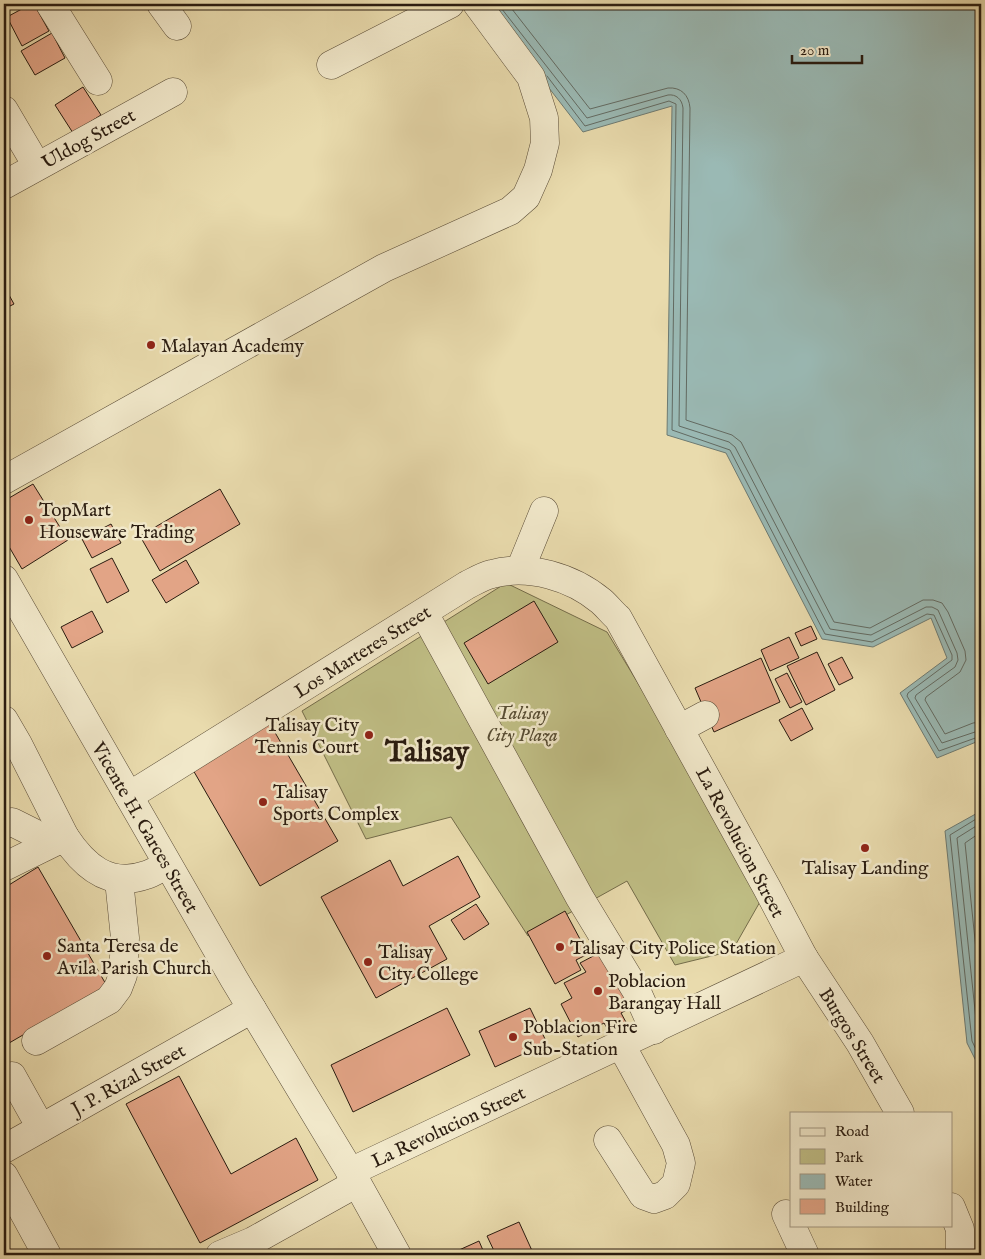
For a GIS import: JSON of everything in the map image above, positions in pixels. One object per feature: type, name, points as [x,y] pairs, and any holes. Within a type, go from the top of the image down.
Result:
[{"type":"street","points":[[50,4],[98,81]]},
{"type":"street","points":[[161,4],[177,26]]},
{"type":"street","points":[[331,65],[450,4]]},
{"type":"street","points":[[4,480],[384,268],[510,211],[526,197],[538,170],[545,143],[544,118],[532,77],[477,4]]},
{"type":"street","name":"Uldog Street","points":[[4,185],[173,92]]},
{"type":"street","points":[[4,110],[37,166]]},
{"type":"street","points":[[520,570],[544,511]]},
{"type":"street","name":"La Revolucion Street","points":[[220,1255],[253,1241],[354,1177],[620,1045],[804,958],[618,618],[602,601],[576,584],[548,574],[514,570],[490,574],[467,585]]},
{"type":"street","name":"Vicente H. Garces Street","points":[[4,579],[167,865],[354,1177],[396,1255]]},
{"type":"street","name":"Los Marteres Street","points":[[129,796],[467,585]]},
{"type":"street","points":[[424,613],[580,898],[637,992],[654,1030]]},
{"type":"street","points":[[679,729],[705,715]]},
{"type":"street","points":[[4,720],[18,744],[56,841]]},
{"type":"street","points":[[7,819],[75,851],[98,873],[118,880],[146,876],[167,865]]},
{"type":"street","points":[[4,867],[56,841]]},
{"type":"street","points":[[36,1041],[109,1000],[118,988],[124,975],[125,938],[118,880]]},
{"type":"street","name":"Burgos Street","points":[[804,958],[860,1043],[899,1112]]},
{"type":"street","name":"J. P. Rizal Street","points":[[4,1149],[252,1009]]},
{"type":"street","points":[[608,1140],[643,1195],[654,1199],[665,1195],[676,1184],[681,1163],[676,1145],[620,1045]]},
{"type":"street","points":[[12,1076],[41,1128]]},
{"type":"street","points":[[4,1176],[47,1255]]},
{"type":"street","points":[[952,1209],[960,1229],[960,1255]]},
{"type":"street","points":[[786,1214],[790,1223]]},
{"type":"street","points":[[792,1226],[805,1255]]},
{"type":"green space","name":"Talisay City Plaza","points":[[506,583],[607,632],[765,893],[732,951],[675,965],[627,881],[528,936],[451,817],[366,839],[302,711]]},
{"type":"water","points":[[484,4],[981,4],[981,740],[937,758],[900,693],[947,658],[931,618],[873,647],[822,639],[726,453],[667,435],[672,106],[583,132]]},
{"type":"water","points":[[981,811],[981,1071],[967,1043],[945,831]]},
{"type":"building","points":[[4,4],[19,4],[4,12]]},
{"type":"building","points":[[34,4],[49,31],[22,46],[7,17]]},
{"type":"building","points":[[52,33],[65,58],[35,75],[21,51]]},
{"type":"building","points":[[83,87],[101,115],[73,133],[55,105]]},
{"type":"building","points":[[4,286],[14,304],[4,309]]},
{"type":"building","name":"TopMart Houseware Trading","points":[[33,484],[68,540],[22,569],[4,538],[4,501]]},
{"type":"building","points":[[220,489],[240,524],[160,571],[140,536]]},
{"type":"building","points":[[111,524],[121,543],[92,558],[82,539]]},
{"type":"building","points":[[112,558],[129,591],[107,603],[90,569]]},
{"type":"building","points":[[186,560],[199,583],[166,603],[152,580]]},
{"type":"building","points":[[534,601],[558,642],[488,684],[464,643]]},
{"type":"building","points":[[92,611],[103,632],[72,648],[61,627]]},
{"type":"building","points":[[811,626],[817,639],[801,646],[795,633]]},
{"type":"building","points":[[789,637],[799,658],[770,671],[761,650]]},
{"type":"building","points":[[817,652],[835,690],[806,705],[787,666]]},
{"type":"building","points":[[842,657],[853,678],[839,685],[828,664]]},
{"type":"building","points":[[761,658],[780,702],[714,732],[695,688]]},
{"type":"building","points":[[787,673],[802,702],[790,708],[775,679]]},
{"type":"building","points":[[802,708],[813,729],[791,741],[779,720]]},
{"type":"building","name":"Talisay Sports Complex","points":[[266,717],[338,841],[260,886],[189,763]]},
{"type":"building","points":[[458,856],[480,897],[429,926],[447,959],[376,998],[321,897],[390,860],[403,886]]},
{"type":"building","name":"Santa Teresa de Avila Parish Church","points":[[38,867],[107,986],[4,1046],[4,888]]},
{"type":"building","points":[[476,904],[489,924],[464,940],[451,920]]},
{"type":"building","name":"Talisay City Police Station","points":[[565,911],[588,954],[576,960],[581,970],[555,984],[527,932]]},
{"type":"building","name":"Poblacion Barangay Hall","points":[[601,952],[636,1005],[621,1013],[627,1024],[610,1033],[604,1023],[578,1037],[561,1004],[572,998],[564,983],[586,972],[580,963]]},
{"type":"building","points":[[447,1008],[470,1055],[353,1112],[331,1065]]},
{"type":"building","name":"Poblacion Fire Sub-Station","points":[[530,1008],[547,1043],[495,1067],[479,1031]]},
{"type":"building","points":[[179,1076],[231,1174],[296,1138],[318,1180],[200,1243],[126,1104]]},
{"type":"building","points":[[519,1222],[534,1255],[496,1255],[487,1236]]},
{"type":"building","points":[[479,1241],[485,1255],[448,1255]]},
{"type":"place","name":"Malayan Academy","points":[[151,345]]},
{"type":"place","name":"TopMart Houseware Trading","points":[[29,520]]},
{"type":"place","name":"Talisay City Tennis Court","points":[[369,735]]},
{"type":"place","name":"Talisay Sports Complex","points":[[263,802]]},
{"type":"place","name":"Talisay Landing","points":[[865,848]]},
{"type":"place","name":"Talisay City Police Station","points":[[560,947]]},
{"type":"place","name":"Santa Teresa de Avila Parish Church","points":[[47,956]]},
{"type":"place","name":"Talisay City College","points":[[368,962]]},
{"type":"place","name":"Poblacion Barangay Hall","points":[[598,991]]},
{"type":"place","name":"Poblacion Fire Sub-Station","points":[[513,1037]]},
{"type":"district","name":"Talisay","points":[[427,751]]}]
